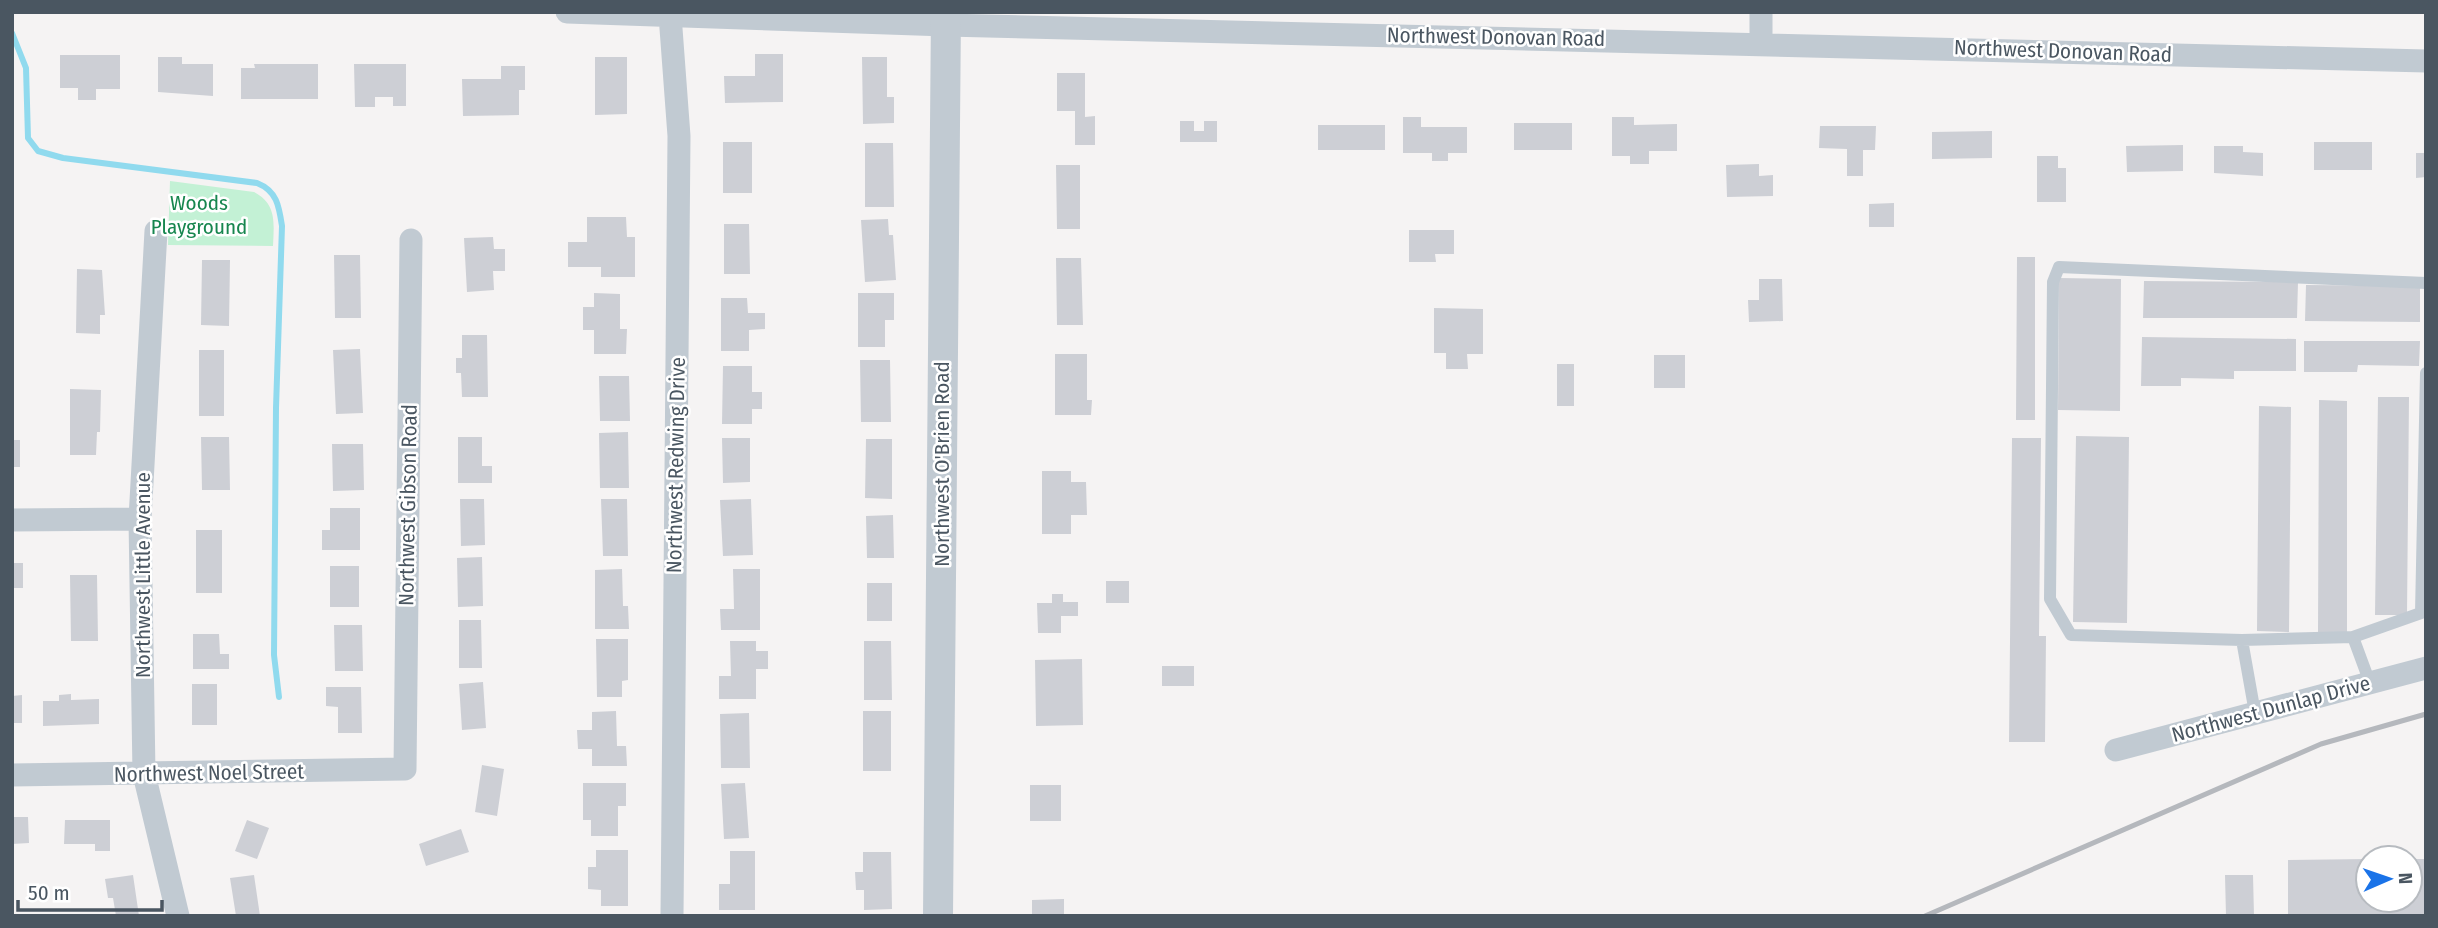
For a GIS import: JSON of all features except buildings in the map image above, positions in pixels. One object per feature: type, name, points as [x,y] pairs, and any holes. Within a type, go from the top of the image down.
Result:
[{"type":"street","name":"Northwest Donovan Road","points":[[567,12],[946,19],[2426,61]]},
{"type":"street","points":[[1761,12],[1761,43]]},
{"type":"street","name":"Northwest Redwing Drive","points":[[670,15],[679,136],[672,916]]},
{"type":"street","name":"Northwest O'Brien Road","points":[[938,916],[946,19]]},
{"type":"street","name":"Northwest Little Avenue","points":[[156,231],[140,519],[144,774],[178,916]]},
{"type":"street","name":"Northwest Gibson Road","points":[[405,769],[411,240]]},
{"type":"street","points":[[12,520],[140,519]]},
{"type":"street","name":"Northwest Dunlap Drive","points":[[2116,750],[2426,668]]},
{"type":"street","name":"Northwest Noel Street","points":[[12,775],[405,769]]},
{"type":"lane","points":[[2426,283],[2059,267],[2053,282],[2050,599],[2071,635],[2242,640],[2353,638],[2421,613],[2426,373]]},
{"type":"lane","points":[[2353,638],[2370,683]]},
{"type":"lane","points":[[2242,640],[2255,713]]},
{"type":"green space","name":"Woods Playground","points":[[170,181],[254,192],[267,202],[270,208],[273,246],[168,245]]},
{"type":"waterway","points":[[12,33],[26,68],[28,138],[38,151],[63,158],[257,183],[269,190],[276,200],[282,226],[276,408],[274,655],[279,697]]},
{"type":"railway","points":[[1925,916],[2321,744],[2426,714]]}]
